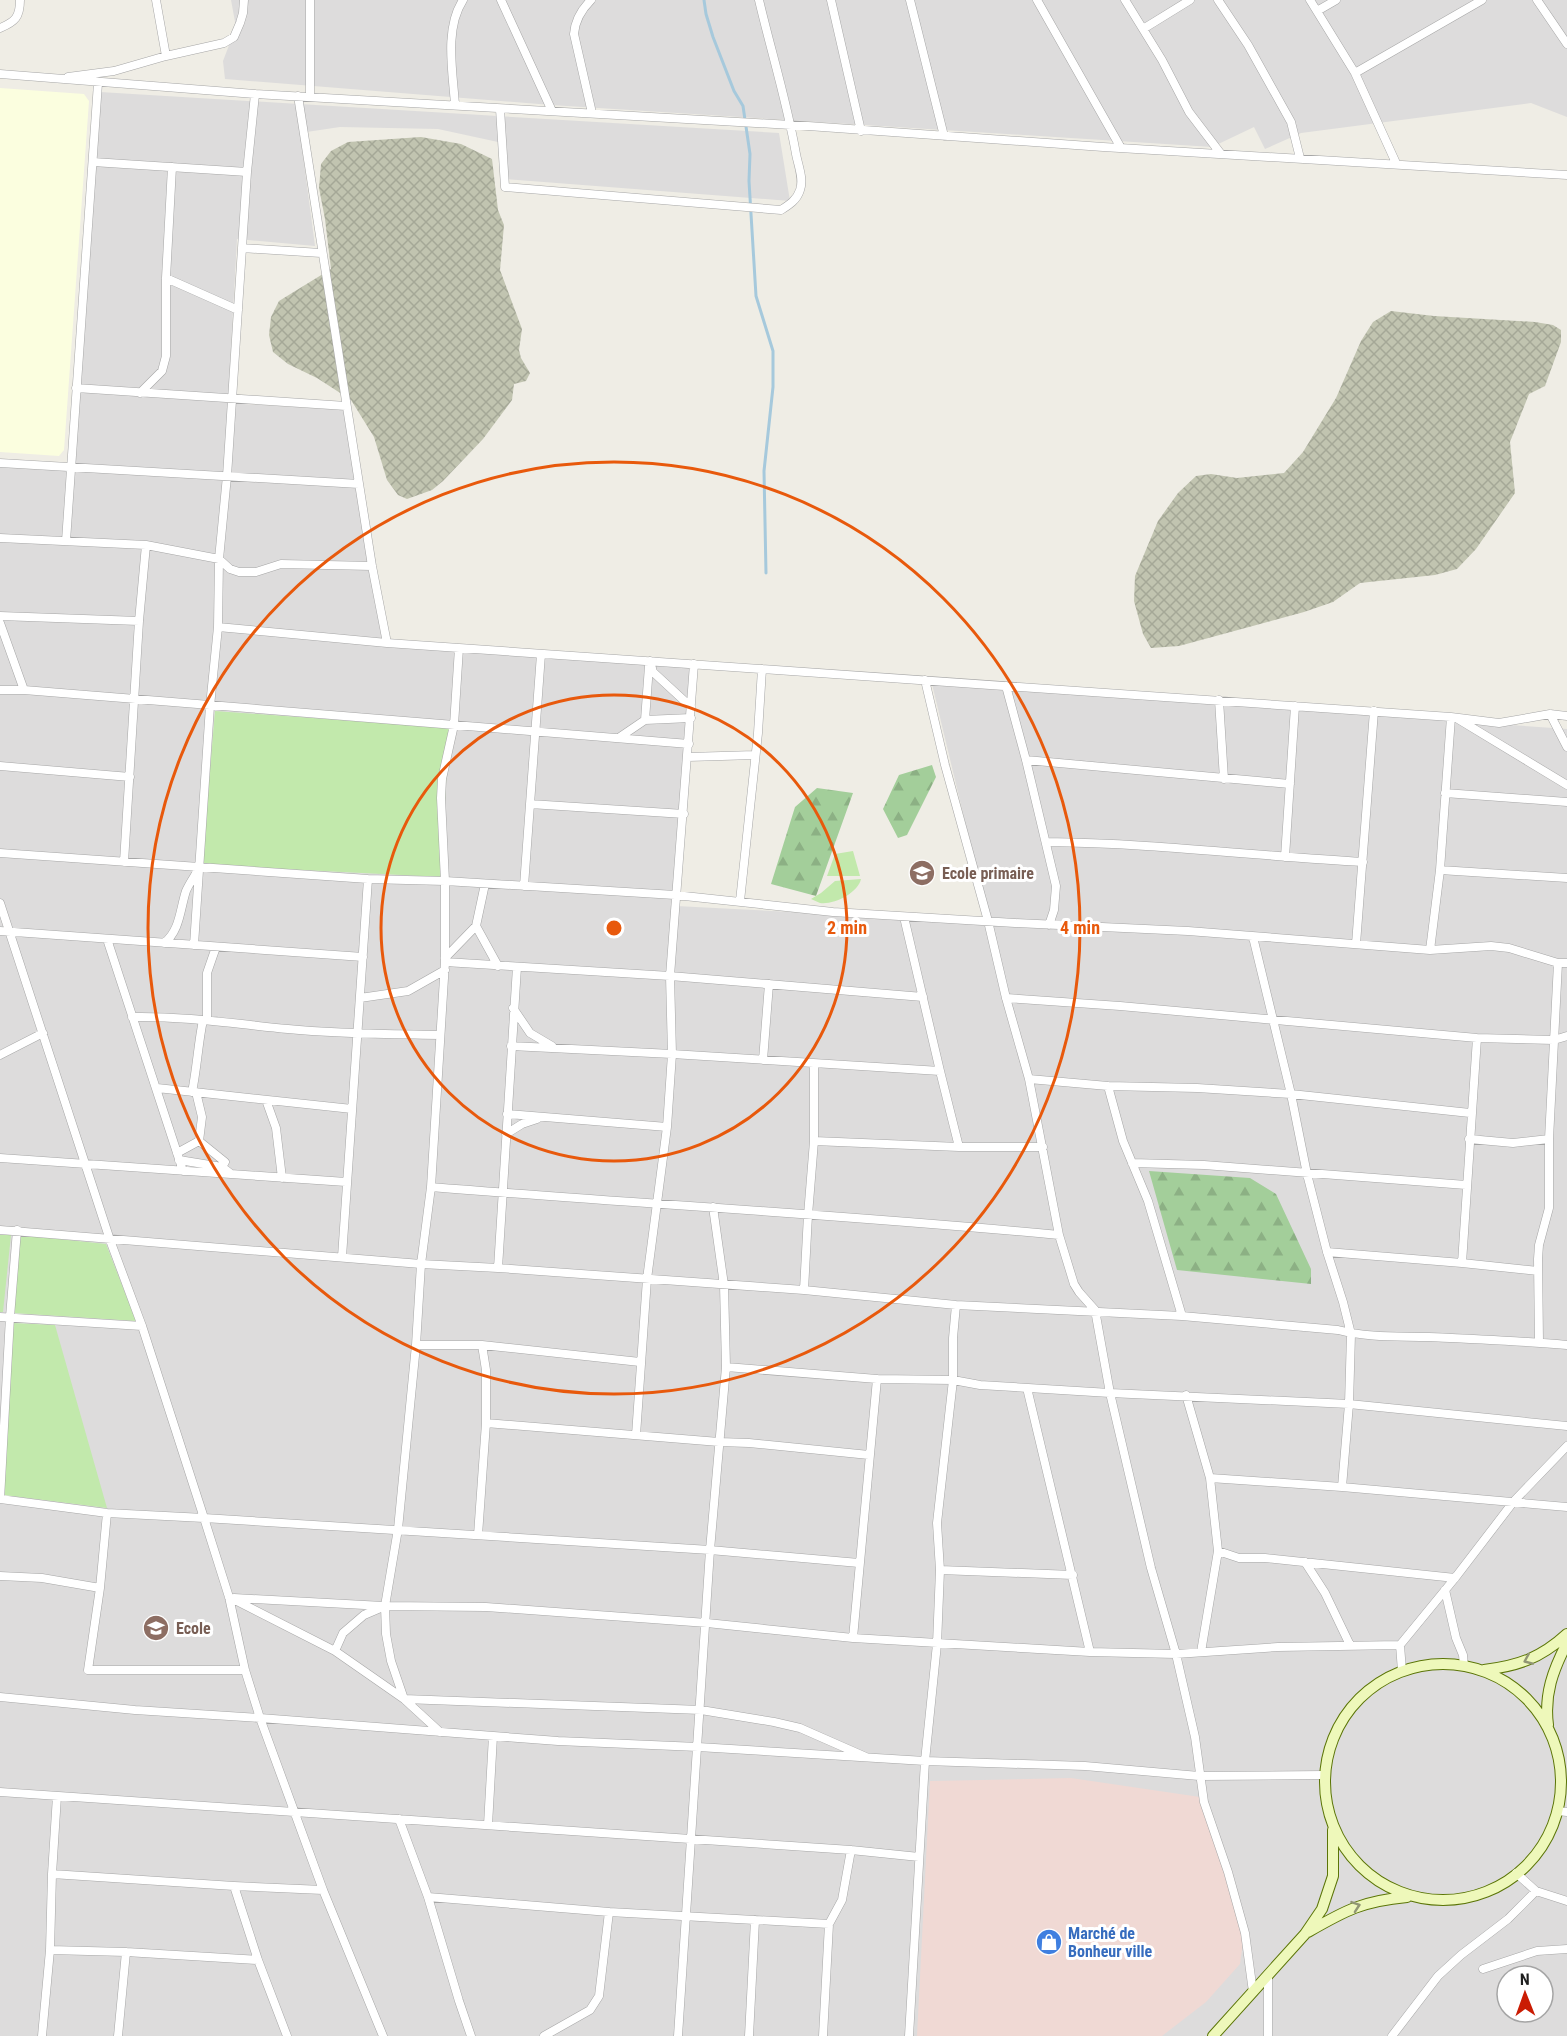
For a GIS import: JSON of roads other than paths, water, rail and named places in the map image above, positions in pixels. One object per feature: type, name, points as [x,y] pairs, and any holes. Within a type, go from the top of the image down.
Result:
[{"type":"street","points":[[0,28],[13,22],[20,14],[20,0]]},
{"type":"street","points":[[156,0],[166,56]]},
{"type":"street","points":[[55,79],[114,71],[229,40],[234,37],[240,23],[244,0]]},
{"type":"street","points":[[310,0],[310,96]]},
{"type":"street","points":[[455,105],[453,28],[462,0]]},
{"type":"street","points":[[501,0],[552,111]]},
{"type":"street","points":[[591,0],[579,14],[574,34],[592,113]]},
{"type":"street","points":[[500,109],[505,187],[781,210],[790,205],[801,189],[801,179],[791,125],[759,0]]},
{"type":"street","points":[[831,0],[861,131]]},
{"type":"street","points":[[910,0],[944,136]]},
{"type":"street","points":[[1037,0],[1121,148]]},
{"type":"street","points":[[1125,0],[1189,112],[1221,154]]},
{"type":"street","points":[[1143,29],[1190,0]]},
{"type":"street","points":[[1218,0],[1248,45],[1291,122],[1300,158]]},
{"type":"street","points":[[1310,0],[1355,74],[1396,163]]},
{"type":"street","points":[[1317,11],[1336,0]]},
{"type":"street","points":[[1355,74],[1482,0]]},
{"type":"street","points":[[1536,0],[1567,44]]},
{"type":"street","points":[[0,74],[255,94],[791,125],[1567,175]]},
{"type":"street","points":[[66,541],[98,83]]},
{"type":"street","points":[[194,945],[210,706],[218,627],[219,559],[227,476],[247,172],[255,94]]},
{"type":"street","points":[[298,96],[321,253],[372,566],[387,643]]},
{"type":"street","points":[[93,162],[247,172]]},
{"type":"street","points":[[140,393],[158,375],[164,366],[166,356],[166,278],[172,167]]},
{"type":"street","points":[[242,248],[321,253]]},
{"type":"street","points":[[166,278],[238,310]]},
{"type":"street","points":[[76,388],[346,406]]},
{"type":"street","points":[[0,463],[359,484]]},
{"type":"street","points":[[0,538],[146,545],[219,559],[230,569],[239,572],[256,572],[281,564],[372,566]]},
{"type":"street","points":[[124,862],[146,545]]},
{"type":"street","points":[[0,616],[139,621]]},
{"type":"street","points":[[0,623],[24,690]]},
{"type":"street","points":[[218,627],[387,643],[1374,711],[1499,723],[1550,714],[1567,716]]},
{"type":"street","points":[[404,1699],[391,1661],[386,1634],[385,1606],[398,1529],[416,1345],[421,1264],[431,1187],[445,963],[445,881],[441,798],[442,779],[454,725],[459,648]]},
{"type":"street","points":[[524,886],[541,654]]},
{"type":"street","points":[[650,661],[653,672],[691,706]]},
{"type":"street","points":[[645,720],[650,661]]},
{"type":"street","points":[[636,1434],[647,1279],[667,1127],[672,1054],[670,976],[694,664]]},
{"type":"street","points":[[740,901],[762,669]]},
{"type":"street","points":[[925,680],[945,765],[1029,1078],[1059,1235],[1074,1284],[1095,1310],[1110,1393],[1151,1568],[1176,1654],[1198,1747],[1199,1776],[1204,1802],[1243,1925],[1250,1958],[1253,1992]]},
{"type":"street","points":[[1006,686],[1056,886],[1054,910],[1049,925]]},
{"type":"street","points":[[0,690],[536,730],[689,744]]},
{"type":"street","points":[[1219,700],[1224,779]]},
{"type":"street","points":[[1285,857],[1295,706]]},
{"type":"street","points":[[1356,944],[1374,711]]},
{"type":"street","points":[[1550,714],[1567,747]]},
{"type":"street","points":[[1453,717],[1567,785]]},
{"type":"street","points":[[1430,950],[1440,870],[1453,717]]},
{"type":"street","points":[[619,738],[645,720],[691,718]]},
{"type":"street","points":[[688,757],[755,755]]},
{"type":"street","points":[[1026,760],[1290,783]]},
{"type":"street","points":[[0,766],[130,777]]},
{"type":"street","points":[[1445,793],[1567,802]]},
{"type":"street","points":[[530,804],[684,814]]},
{"type":"street","points":[[1046,842],[1111,843],[1363,862]]},
{"type":"street","points":[[0,853],[368,879],[445,881],[675,895],[833,912],[1188,931],[1430,950],[1491,946],[1509,948],[1558,963],[1567,963]]},
{"type":"street","points":[[164,943],[172,937],[184,904],[186,891],[200,867]]},
{"type":"street","points":[[1440,870],[1567,878]]},
{"type":"street","points":[[342,1257],[368,879]]},
{"type":"street","points":[[360,998],[408,991],[445,963],[476,926],[485,884]]},
{"type":"street","points":[[0,903],[204,1518],[229,1597],[245,1670],[260,1718],[323,1890],[382,2036]]},
{"type":"street","points":[[904,917],[959,1147]]},
{"type":"street","points":[[476,926],[498,966]]},
{"type":"street","points":[[0,931],[363,957]]},
{"type":"street","points":[[1253,937],[1274,1019],[1307,1174],[1351,1334],[1349,1404],[1342,1487]]},
{"type":"street","points":[[106,939],[183,1172]]},
{"type":"street","points":[[178,1156],[199,1141],[202,1117],[194,1092],[197,1046],[205,1020],[207,973],[216,947]]},
{"type":"street","points":[[445,963],[670,976],[923,997]]},
{"type":"street","points":[[1539,1342],[1539,1245],[1549,1208],[1549,1139],[1558,963]]},
{"type":"street","points":[[498,1268],[517,967]]},
{"type":"street","points":[[763,1060],[769,984]]},
{"type":"street","points":[[1006,998],[1477,1038],[1554,1040],[1567,1036]]},
{"type":"street","points":[[513,1008],[530,1033],[548,1044],[561,1048]]},
{"type":"street","points":[[132,1017],[172,1017],[357,1034],[440,1035]]},
{"type":"street","points":[[0,1055],[43,1033]]},
{"type":"street","points":[[1462,1263],[1470,1113],[1477,1038]]},
{"type":"street","points":[[511,1046],[940,1071]]},
{"type":"street","points":[[804,1290],[814,1141],[814,1064]]},
{"type":"street","points":[[1029,1078],[1108,1086],[1197,1088],[1291,1094],[1470,1113]]},
{"type":"street","points":[[1108,1086],[1116,1119],[1148,1201],[1182,1316]]},
{"type":"street","points":[[157,1088],[352,1109]]},
{"type":"street","points":[[266,1100],[276,1128],[282,1178]]},
{"type":"street","points":[[507,1114],[667,1127]]},
{"type":"street","points":[[506,1134],[522,1124],[542,1117]]},
{"type":"street","points":[[1469,1139],[1513,1143],[1549,1139]]},
{"type":"street","points":[[199,1141],[225,1162],[222,1167]]},
{"type":"street","points":[[814,1141],[959,1147],[1043,1147]]},
{"type":"street","points":[[178,1156],[222,1167],[232,1175]]},
{"type":"street","points":[[0,1158],[346,1182]]},
{"type":"street","points":[[1132,1163],[1204,1165],[1466,1185]]},
{"type":"street","points":[[431,1187],[917,1222],[1059,1235]]},
{"type":"street","points":[[678,2036],[711,1550],[726,1367],[724,1285],[713,1207]]},
{"type":"street","points":[[0,1230],[421,1264],[804,1290],[956,1305],[1095,1310],[1280,1323],[1379,1337],[1429,1337],[1567,1345]]},
{"type":"street","points":[[17,1230],[0,1499],[107,1513],[398,1529],[711,1550],[859,1563]]},
{"type":"street","points":[[1327,1252],[1539,1271]]},
{"type":"street","points":[[909,2036],[925,1761],[937,1644],[940,1570],[938,1523],[952,1380],[956,1305]]},
{"type":"street","points":[[0,1317],[142,1326]]},
{"type":"street","points":[[416,1345],[482,1345],[640,1362]]},
{"type":"street","points":[[478,1535],[486,1423],[486,1370],[482,1345]]},
{"type":"street","points":[[726,1367],[877,1378],[952,1380],[980,1385],[1110,1393],[1349,1404],[1567,1426]]},
{"type":"street","points":[[853,1638],[877,1378]]},
{"type":"street","points":[[1027,1388],[1090,1652]]},
{"type":"street","points":[[1186,1395],[1210,1478],[1218,1551],[1201,1652]]},
{"type":"street","points":[[486,1423],[749,1443],[869,1455]]},
{"type":"street","points":[[1402,1671],[1400,1645],[1514,1502],[1567,1446]]},
{"type":"street","points":[[1210,1478],[1567,1507]]},
{"type":"street","points":[[107,1513],[100,1588],[88,1670],[245,1670]]},
{"type":"street","points":[[1218,1551],[1239,1558],[1264,1558],[1455,1578]]},
{"type":"street","points":[[1305,1562],[1325,1593],[1350,1645]]},
{"type":"street","points":[[940,1570],[1073,1575]]},
{"type":"street","points":[[0,1576],[42,1578],[100,1588]]},
{"type":"street","points":[[1445,1590],[1464,1666]]},
{"type":"street","points":[[229,1597],[385,1606],[475,1606],[707,1623],[853,1638],[1090,1652],[1176,1654],[1278,1647],[1400,1645]]},
{"type":"street","points":[[229,1597],[335,1651],[404,1699],[440,1732]]},
{"type":"street","points":[[335,1651],[343,1633],[364,1615],[385,1606]]},
{"type":"street","points":[[1482,1671],[1527,1661],[1543,1653],[1567,1634]]},
{"type":"street","points":[[1549,1729],[1547,1701],[1549,1685],[1567,1643]]},
{"type":"street","points":[[1425,1665],[1464,1666],[1482,1671],[1500,1678],[1527,1698],[1538,1710],[1549,1729],[1557,1748],[1561,1769],[1563,1812],[1529,1864],[1487,1892],[1449,1900],[1413,1896],[1391,1888],[1367,1873],[1346,1851],[1333,1827],[1326,1802],[1324,1774],[1329,1749],[1339,1724],[1355,1702],[1384,1679],[1425,1665]]},
{"type":"street","points":[[0,1697],[135,1710],[558,1742],[698,1747],[925,1761],[1085,1766],[1199,1776],[1324,1774]]},
{"type":"street","points":[[404,1699],[701,1710],[800,1728],[866,1757]]},
{"type":"street","points":[[488,1825],[493,1736]]},
{"type":"street","points":[[0,1792],[851,1850],[919,1857]]},
{"type":"street","points":[[42,2036],[50,1950],[57,1796]]},
{"type":"street","points":[[399,1819],[428,1897],[471,2036]]},
{"type":"street","points":[[1213,2036],[1305,1934],[1322,1909],[1333,1875],[1333,1827]]},
{"type":"street","points":[[821,2035],[829,1924],[842,1900],[851,1850]]},
{"type":"street","points":[[1516,1873],[1536,1892],[1567,1901]]},
{"type":"street","points":[[52,1874],[323,1890]]},
{"type":"street","points":[[234,1886],[258,1960],[287,2036]]},
{"type":"street","points":[[1392,2036],[1438,1976],[1508,1919],[1536,1892]]},
{"type":"street","points":[[1305,1934],[1347,1909],[1370,1902],[1413,1896]]},
{"type":"street","points":[[428,1897],[609,1912],[829,1924]]},
{"type":"street","points":[[544,2036],[590,2010],[599,1996],[609,1912]]},
{"type":"street","points":[[749,2036],[756,1920]]},
{"type":"street","points":[[1483,1969],[1537,1951],[1567,1949]]},
{"type":"street","points":[[50,1950],[258,1960]]},
{"type":"street","points":[[118,2036],[126,1952]]},
{"type":"street","points":[[1268,1975],[1268,2036]]},
{"type":"waterway","points":[[704,0],[713,37],[734,91],[743,106],[750,154],[749,181],[756,296],[773,351],[773,387],[764,471],[766,573]]},
{"type":"place","name":"Ecole primaire","points":[[922,873]]},
{"type":"place","name":"Ecole","points":[[156,1628]]},
{"type":"place","name":"Marché de Bonheur ville","points":[[1049,1942]]}]
